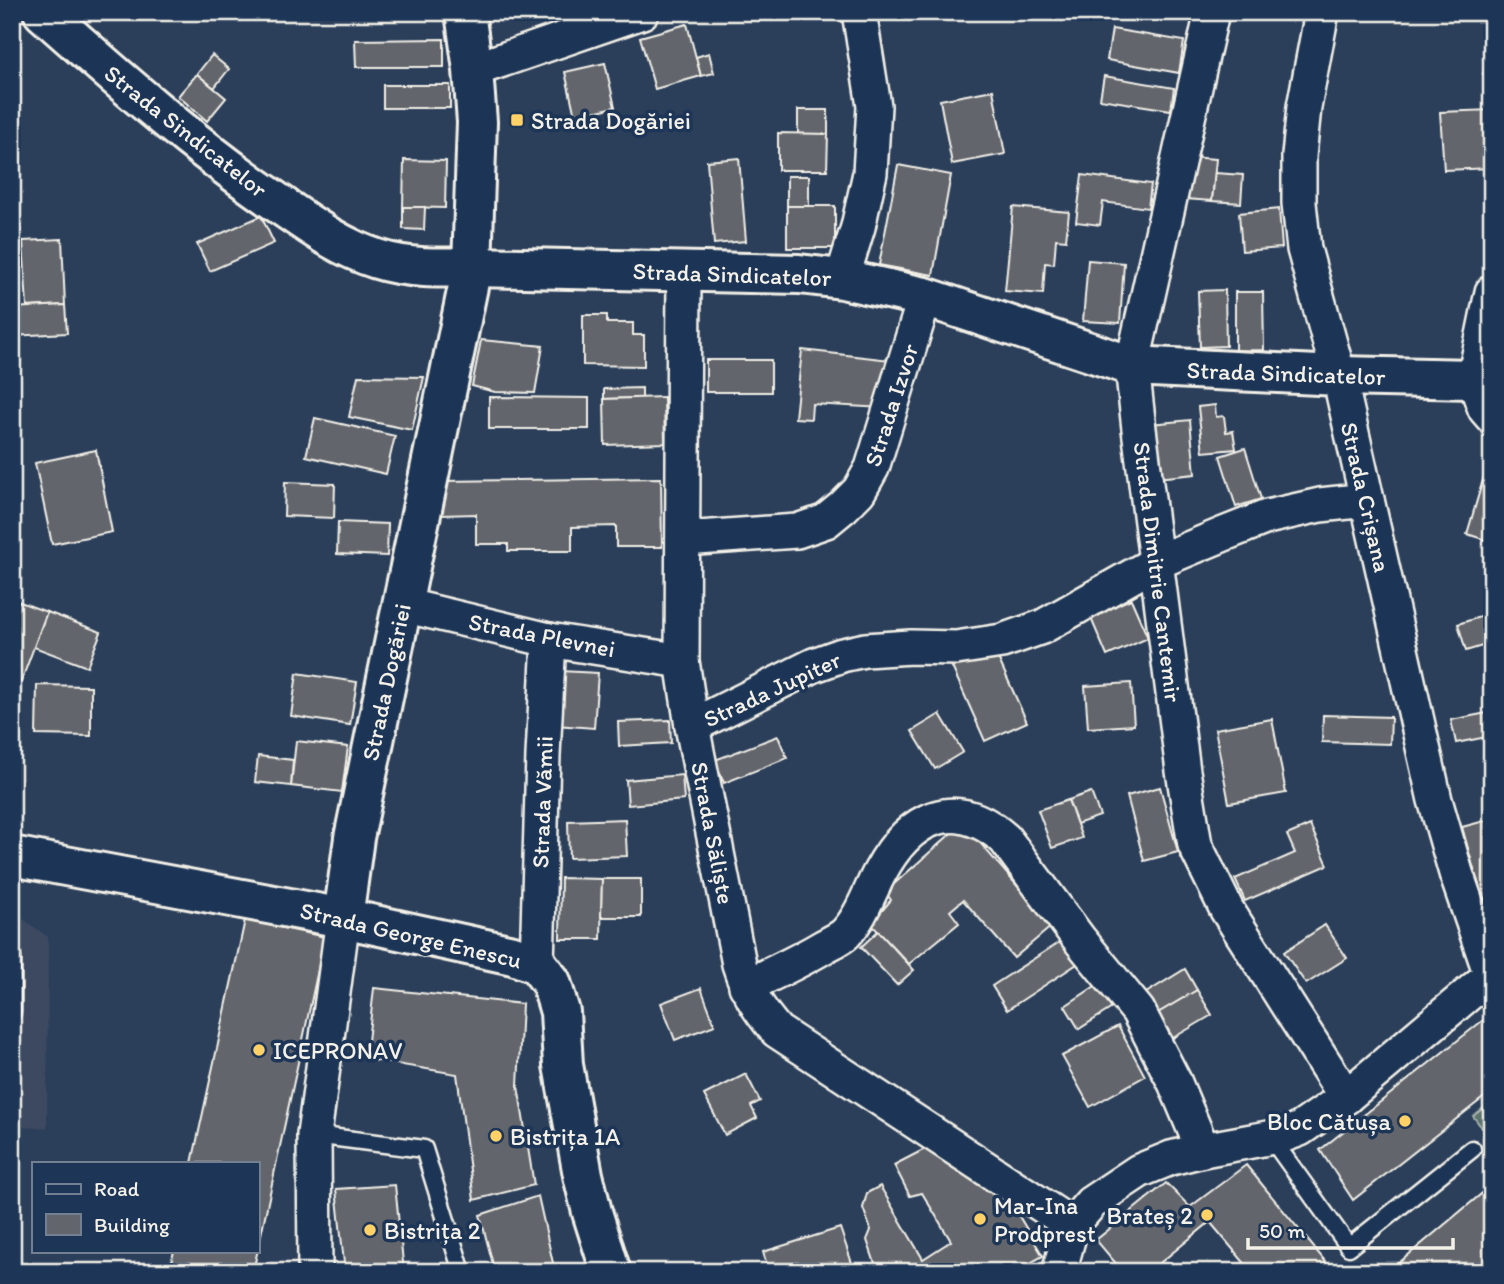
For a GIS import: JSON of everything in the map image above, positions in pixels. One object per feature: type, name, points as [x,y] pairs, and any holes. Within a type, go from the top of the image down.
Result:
[{"type":"street","name":"Strada Sindicatelor","points":[[43,12],[105,68],[240,177],[325,236],[377,259],[429,269],[472,267],[799,274],[842,279],[925,298],[1132,366],[1339,376],[1483,378]]},
{"type":"street","name":"Strada Dogăriei","points":[[315,1272],[314,1135],[354,838],[472,267],[477,122],[465,12]]},
{"type":"street","points":[[473,70],[642,12]]},
{"type":"street","points":[[842,279],[858,227],[870,173],[874,106],[859,12]]},
{"type":"street","name":"Strada Dimitrie Cantemir","points":[[1212,12],[1132,366],[1183,771],[1195,845],[1227,910],[1346,1097]]},
{"type":"street","name":"Strada Crișana","points":[[1322,12],[1304,107],[1299,156],[1299,203],[1304,250],[1339,376],[1435,800],[1456,873],[1491,975]]},
{"type":"street","name":"Strada Săliște","points":[[684,271],[682,661],[692,726],[739,964],[746,986],[760,1011],[777,1031],[1072,1225]]},
{"type":"street","points":[[1492,292],[1483,378],[1485,409],[1492,417]]},
{"type":"street","name":"Strada Izvor","points":[[684,539],[797,531],[826,521],[859,491],[872,468],[925,298]]},
{"type":"street","name":"Strada Jupiter","points":[[692,726],[814,665],[842,655],[865,650],[911,647],[956,648],[1002,640],[1042,627],[1157,562],[1267,517],[1321,505],[1367,500]]},
{"type":"street","name":"Strada Plevnei","points":[[403,605],[549,640],[682,661]]},
{"type":"street","name":"Strada Vămii","points":[[537,964],[549,640]]},
{"type":"street","points":[[746,986],[797,963],[844,935],[856,920],[895,848],[924,821],[941,816],[960,815],[993,828],[1005,839],[1080,940],[1138,1011],[1175,1083],[1203,1150]]},
{"type":"street","name":"Strada George Enescu","points":[[12,856],[343,918],[513,955],[537,964],[551,982],[560,1012],[563,1065],[583,1175],[611,1272]]},
{"type":"street","points":[[1059,1272],[1072,1225],[1091,1203],[1139,1171],[1171,1158],[1271,1138],[1300,1129],[1346,1097],[1491,975]]},
{"type":"lane","points":[[12,958],[12,1012]]},
{"type":"lane","points":[[314,1135],[424,1149],[462,1272]]},
{"type":"lane","points":[[1271,1138],[1349,1247],[1472,1149]]},
{"type":"shaded area","points":[[12,911],[48,937],[47,1128],[12,1127]]},
{"type":"green space","points":[[1492,1102],[1492,1141],[1473,1116]]},
{"type":"building","points":[[687,24],[701,76],[655,89],[640,37]]},
{"type":"building","points":[[1112,29],[1184,41],[1179,73],[1107,60]]},
{"type":"building","points":[[444,39],[444,67],[356,67],[355,40]]},
{"type":"building","points":[[1492,51],[1492,77],[1483,74]]},
{"type":"building","points":[[709,53],[714,73],[701,76],[696,57]]},
{"type":"building","points":[[212,55],[229,69],[214,88],[197,74]]},
{"type":"building","points":[[605,63],[615,107],[575,116],[565,72]]},
{"type":"building","points":[[197,74],[226,98],[207,121],[178,96]]},
{"type":"building","points":[[1104,76],[1174,88],[1171,110],[1100,99]]},
{"type":"building","points":[[383,85],[450,85],[450,108],[383,108]]},
{"type":"building","points":[[993,90],[1005,154],[952,164],[940,100]]},
{"type":"building","points":[[798,110],[828,110],[828,134],[798,134]]},
{"type":"building","points":[[1492,110],[1492,168],[1444,170],[1440,112]]},
{"type":"building","points":[[778,133],[828,134],[827,170],[778,170]]},
{"type":"building","points":[[1188,157],[1216,159],[1212,201],[1185,199]]},
{"type":"building","points":[[739,158],[746,241],[714,244],[707,161]]},
{"type":"building","points":[[404,160],[446,161],[445,208],[403,207]]},
{"type":"building","points":[[898,165],[951,175],[933,275],[879,265]]},
{"type":"building","points":[[1215,173],[1243,175],[1241,203],[1212,201]]},
{"type":"building","points":[[1082,175],[1151,184],[1148,208],[1103,202],[1100,225],[1076,222]]},
{"type":"building","points":[[787,176],[809,176],[809,206],[787,206]]},
{"type":"building","points":[[787,206],[835,206],[835,248],[787,248]]},
{"type":"building","points":[[403,207],[425,207],[424,230],[403,229]]},
{"type":"building","points":[[1013,207],[1069,212],[1066,240],[1056,239],[1054,264],[1045,263],[1043,294],[1005,291]]},
{"type":"building","points":[[1279,209],[1282,248],[1242,251],[1239,213]]},
{"type":"building","points":[[261,216],[274,243],[210,271],[197,244]]},
{"type":"building","points":[[62,239],[65,305],[27,307],[23,241]]},
{"type":"building","points":[[1088,260],[1124,263],[1120,323],[1083,321]]},
{"type":"building","points":[[1225,290],[1226,346],[1200,347],[1198,291]]},
{"type":"building","points":[[1235,292],[1263,292],[1264,350],[1235,351]]},
{"type":"building","points":[[65,305],[67,333],[12,336],[12,308]]},
{"type":"building","points":[[583,315],[607,315],[607,323],[633,323],[633,335],[644,335],[644,366],[583,365]]},
{"type":"building","points":[[481,340],[543,346],[535,393],[495,392],[472,386]]},
{"type":"building","points":[[802,350],[900,361],[884,408],[812,404],[811,419],[795,418]]},
{"type":"building","points":[[706,360],[771,360],[771,392],[706,392]]},
{"type":"building","points":[[358,376],[424,377],[412,430],[349,417]]},
{"type":"building","points":[[642,388],[642,398],[604,399],[604,389]]},
{"type":"building","points":[[489,397],[589,398],[589,429],[489,429]]},
{"type":"building","points":[[664,397],[665,443],[605,445],[604,399]]},
{"type":"building","points":[[1215,405],[1216,417],[1224,416],[1226,432],[1233,431],[1236,449],[1203,452],[1198,407]]},
{"type":"building","points":[[315,418],[395,436],[386,474],[306,456]]},
{"type":"building","points":[[1190,420],[1195,474],[1157,478],[1151,424]]},
{"type":"building","points":[[1245,448],[1261,499],[1236,507],[1220,456]]},
{"type":"building","points":[[96,450],[112,532],[52,544],[35,463]]},
{"type":"building","points":[[1485,473],[1492,475],[1492,521],[1486,540],[1467,534]]},
{"type":"building","points":[[661,478],[662,547],[616,547],[616,526],[572,527],[572,551],[508,551],[508,544],[476,544],[476,514],[441,515],[441,481]]},
{"type":"building","points":[[285,482],[335,484],[334,518],[284,516]]},
{"type":"building","points":[[338,522],[388,524],[387,556],[337,554]]},
{"type":"building","points":[[12,599],[47,612],[21,682],[12,678]]},
{"type":"building","points":[[1131,599],[1148,638],[1107,656],[1090,616]]},
{"type":"building","points":[[47,612],[101,632],[87,667],[34,647]]},
{"type":"building","points":[[1492,613],[1492,643],[1466,651],[1458,624]]},
{"type":"building","points":[[994,649],[1027,722],[985,741],[952,667]]},
{"type":"building","points":[[560,671],[598,673],[594,728],[556,725]]},
{"type":"building","points":[[297,673],[357,682],[350,725],[291,716]]},
{"type":"building","points":[[1131,683],[1134,725],[1088,728],[1085,686]]},
{"type":"building","points":[[37,685],[91,686],[91,736],[36,735]]},
{"type":"building","points":[[1492,712],[1492,736],[1456,743],[1451,720]]},
{"type":"building","points":[[940,714],[963,752],[935,769],[912,731]]},
{"type":"building","points":[[1323,715],[1391,717],[1390,744],[1322,742]]},
{"type":"building","points":[[1272,719],[1286,793],[1229,803],[1215,729]]},
{"type":"building","points":[[670,720],[671,743],[619,746],[618,722]]},
{"type":"building","points":[[778,736],[787,758],[724,783],[715,760]]},
{"type":"building","points":[[296,741],[348,747],[342,792],[291,786]]},
{"type":"building","points":[[258,756],[293,760],[291,786],[255,782]]},
{"type":"building","points":[[682,775],[684,800],[628,805],[626,780]]},
{"type":"building","points":[[1160,787],[1178,852],[1144,861],[1127,796]]},
{"type":"building","points":[[1091,792],[1100,816],[1077,824],[1068,800]]},
{"type":"building","points":[[1068,800],[1082,838],[1052,848],[1038,810]]},
{"type":"building","points":[[625,819],[627,856],[569,858],[568,821]]},
{"type":"building","points":[[1492,819],[1492,896],[1482,899],[1462,827]]},
{"type":"building","points":[[1310,825],[1328,865],[1245,901],[1235,879],[1295,853],[1287,835]]},
{"type":"building","points":[[955,830],[969,830],[1052,926],[1014,958],[963,900],[950,911],[959,923],[909,964],[871,924],[891,900],[885,892]]},
{"type":"building","points":[[561,878],[602,879],[601,939],[560,939]]},
{"type":"building","points":[[602,879],[641,879],[641,917],[601,917]]},
{"type":"building","name":"ICEPRONAV","points":[[245,920],[325,937],[259,1244],[259,1162],[192,1162]]},
{"type":"building","points":[[1325,925],[1347,958],[1306,984],[1284,952]]},
{"type":"building","points":[[878,931],[914,970],[897,985],[861,947]]},
{"type":"building","points":[[1061,941],[1077,964],[1007,1010],[992,986]]},
{"type":"building","points":[[1185,969],[1197,990],[1158,1013],[1146,993]]},
{"type":"building","points":[[1097,985],[1112,1008],[1079,1029],[1065,1006]]},
{"type":"building","name":"Bistrița 1A","points":[[374,988],[522,1004],[518,1086],[534,1185],[474,1200],[457,1074],[366,1059]]},
{"type":"building","points":[[701,988],[715,1025],[675,1040],[661,1003]]},
{"type":"building","points":[[1197,990],[1212,1015],[1173,1038],[1158,1013]]},
{"type":"building","name":"Bloc Cătușa","points":[[1492,1013],[1492,1091],[1353,1200],[1320,1150]]},
{"type":"building","points":[[1118,1026],[1145,1076],[1090,1107],[1062,1056]]},
{"type":"building","points":[[746,1074],[760,1101],[751,1106],[757,1118],[725,1135],[704,1095]]},
{"type":"building","name":"Mar-Ina Prodprest","points":[[925,1149],[1014,1208],[1043,1256],[1014,1272],[878,1272],[867,1240],[871,1230],[863,1208],[867,1193],[880,1186],[923,1259],[951,1241],[922,1193],[910,1196],[894,1165]]},
{"type":"building","name":"Brateș 2","points":[[1246,1165],[1334,1272],[1252,1272],[1210,1222],[1149,1272],[1123,1272],[1096,1240],[1166,1183],[1190,1207]]},
{"type":"building","name":"Bistrița 2","points":[[395,1185],[404,1272],[345,1272],[336,1189]]},
{"type":"building","points":[[1492,1185],[1492,1266],[1485,1272],[1388,1272]]},
{"type":"building","points":[[538,1196],[555,1272],[495,1272],[480,1215]]},
{"type":"building","points":[[840,1228],[855,1272],[769,1272],[763,1252]]},
{"type":"building","name":"ICEPRONAV","points":[[174,1252],[257,1252],[253,1272],[169,1272]]},
{"type":"place","name":"Strada Dogăriei","points":[[517,120]]},
{"type":"place","name":"ICEPRONAV","points":[[259,1050]]},
{"type":"place","name":"Bloc Cătușa","points":[[1405,1121]]},
{"type":"place","name":"Bistrița 1A","points":[[496,1136]]},
{"type":"place","name":"Brateș 2","points":[[1207,1215]]},
{"type":"place","name":"Mar-Ina Prodprest","points":[[980,1219]]},
{"type":"place","name":"Bistrița 2","points":[[370,1230]]}]
